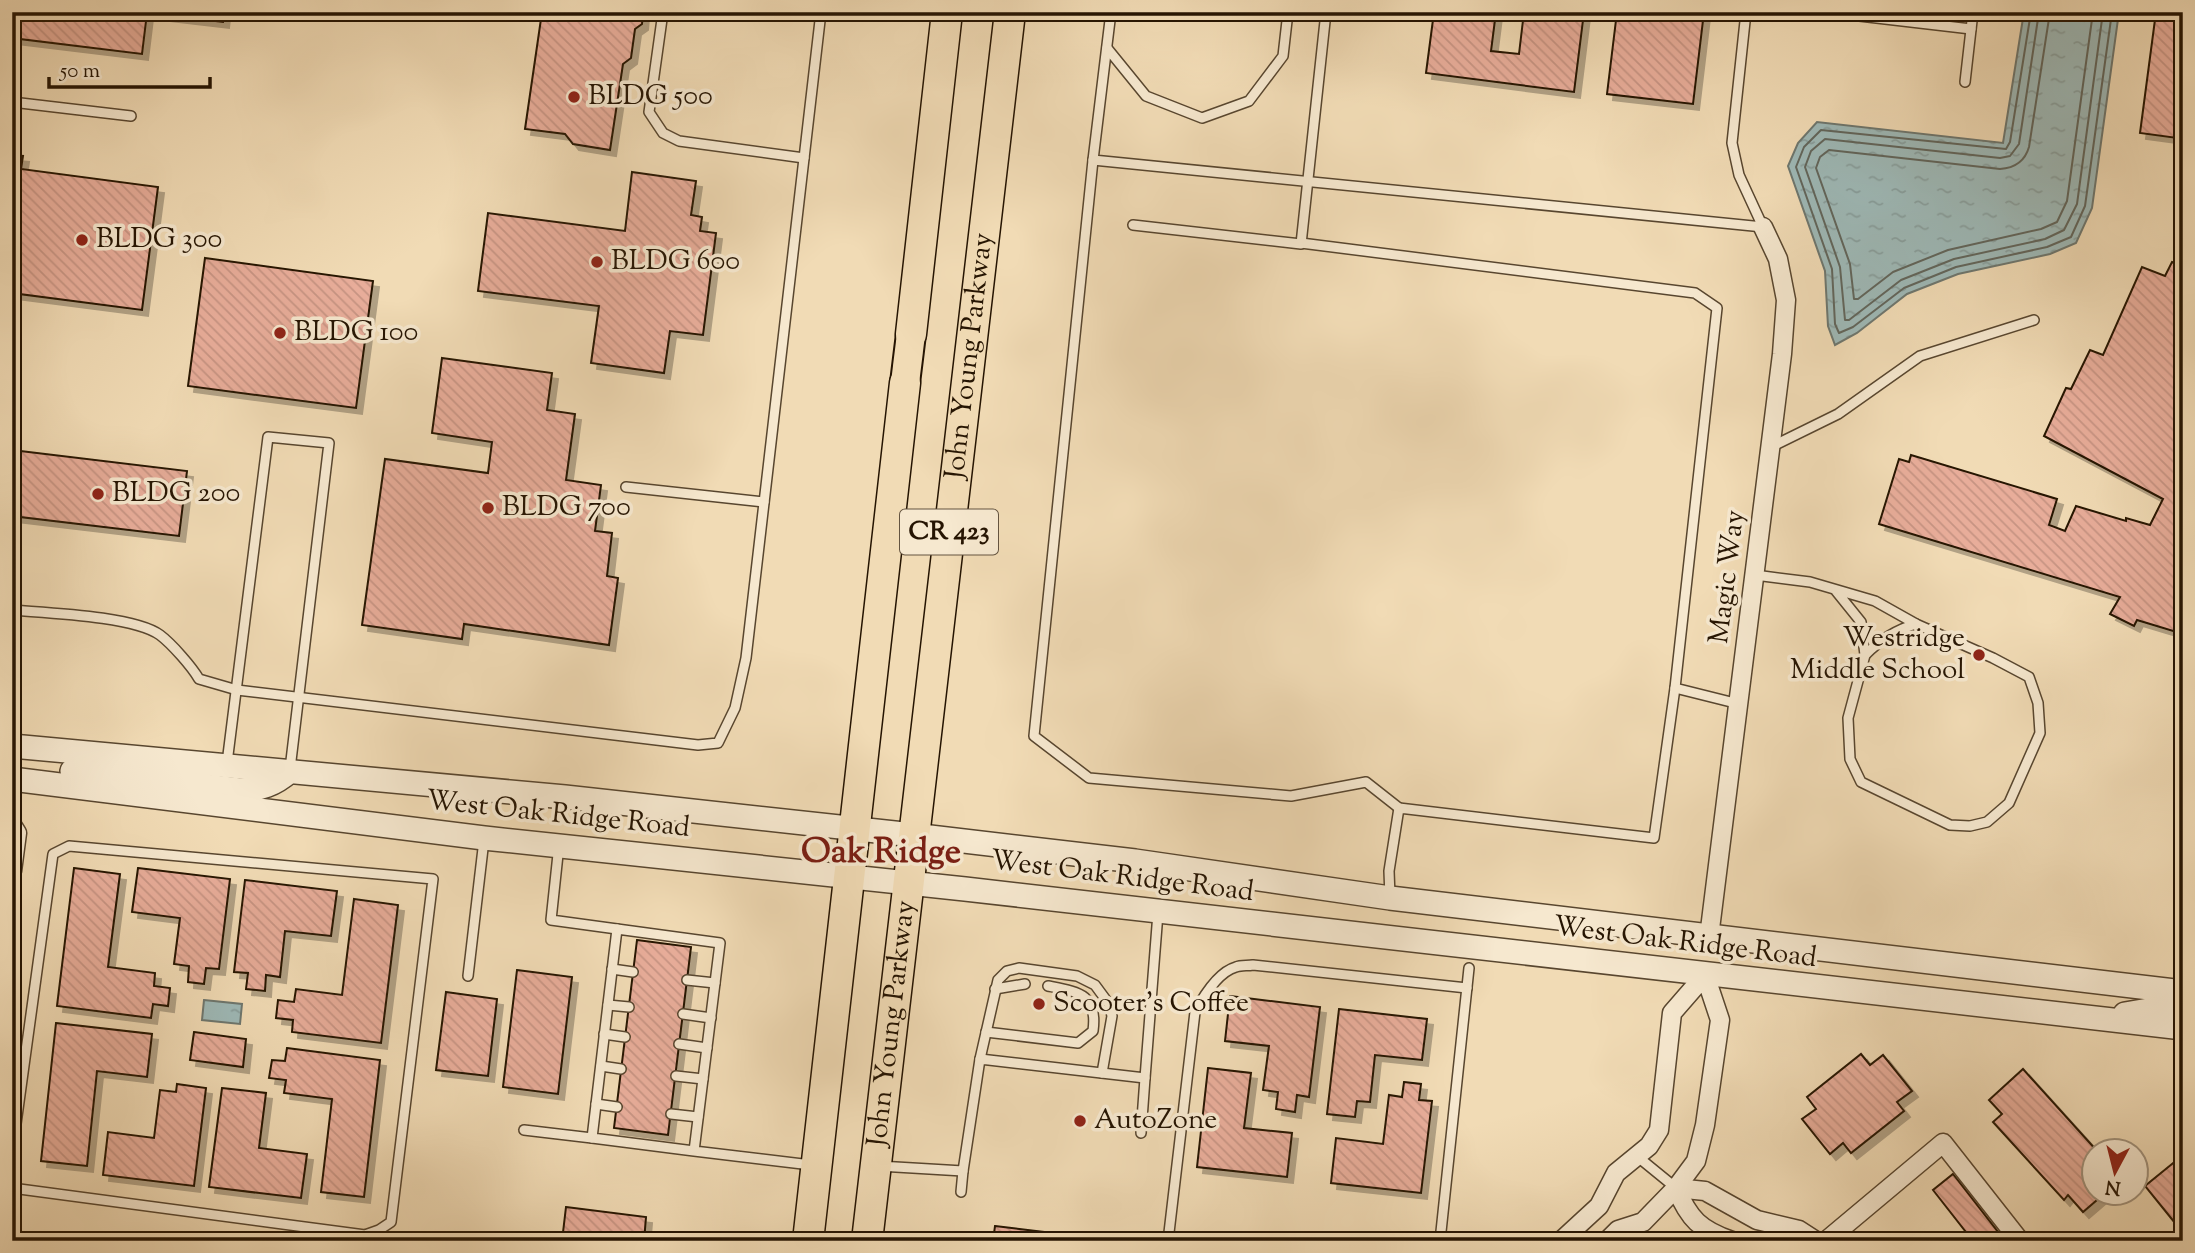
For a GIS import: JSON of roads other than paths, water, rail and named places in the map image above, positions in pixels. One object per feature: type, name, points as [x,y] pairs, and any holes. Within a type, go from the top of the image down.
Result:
[{"type":"highway","name":"CR 423","points":[[911,334],[947,12]]},
{"type":"highway","name":"John Young Parkway","points":[[867,1241],[1010,12]]},
{"type":"highway","name":"CR 423","points":[[808,1241],[905,383]]},
{"type":"main road","name":"CR 423","points":[[905,383],[911,334]]},
{"type":"street","name":"Magic Way","points":[[1709,937],[1782,354],[1786,300],[1778,259],[1763,227]]},
{"type":"street","name":"West Oak Ridge Road","points":[[12,746],[565,797],[854,828],[1135,861],[1390,898],[2183,992]]},
{"type":"street","points":[[12,778],[31,771],[67,770],[240,790],[262,789],[279,781],[290,771]]},
{"type":"street","name":"West Oak Ridge Road","points":[[12,778],[484,838],[848,876],[2183,1028]]},
{"type":"street","points":[[12,825],[17,833],[12,871]]},
{"type":"street","points":[[1608,1240],[1618,1230],[1643,1222],[1676,1188],[1696,1161],[1705,1125],[1720,1020],[1705,975],[1709,937]]},
{"type":"street","points":[[1561,1241],[1599,1206],[1616,1173],[1649,1146],[1659,1130],[1672,1013],[1705,975]]},
{"type":"street","points":[[2098,1019],[2172,1006],[2183,1007]]},
{"type":"street","points":[[1826,1241],[1943,1143],[2020,1241]]},
{"type":"street","points":[[1676,1188],[1686,1212],[1710,1237],[1732,1241]]},
{"type":"street","points":[[1676,1188],[1705,1191],[1757,1220],[1799,1230],[1816,1241]]},
{"type":"lane","points":[[663,12],[649,112],[663,132],[679,141],[804,158]]},
{"type":"lane","points":[[12,610],[132,623],[160,635],[195,671],[199,680],[237,690],[698,745],[718,743],[735,708],[746,658],[821,12]]},
{"type":"lane","points":[[1111,12],[1093,160],[1034,736],[1089,778],[1291,796],[1366,782],[1399,808],[1654,838],[1675,688],[1717,308],[1695,293],[1301,243],[1133,225]]},
{"type":"lane","points":[[1107,48],[1146,96],[1202,118],[1248,101],[1283,56],[1288,12]]},
{"type":"lane","points":[[1301,243],[1326,12]]},
{"type":"lane","points":[[1746,12],[1732,143],[1739,175],[1763,227]]},
{"type":"lane","points":[[1825,12],[1971,29]]},
{"type":"lane","points":[[1965,82],[1973,12]]},
{"type":"lane","points":[[12,102],[131,116]]},
{"type":"lane","points":[[1093,160],[1763,227]]},
{"type":"lane","points":[[1770,448],[1838,414],[1920,356],[2034,320]]},
{"type":"lane","points":[[227,766],[268,438],[292,439],[329,443],[290,771]]},
{"type":"lane","points":[[626,487],[764,502]]},
{"type":"lane","points":[[1755,575],[1810,582],[1875,601],[1916,624],[2029,677],[2038,703],[2040,733],[2009,803],[1987,822],[1970,827],[1950,825],[1861,782],[1850,760],[1849,718],[1865,655],[1861,622],[1836,590]]},
{"type":"lane","points":[[1865,655],[1878,643],[1901,629],[1916,624]]},
{"type":"lane","points":[[1675,688],[1739,704]]},
{"type":"lane","points":[[1390,898],[1389,871],[1399,808]]},
{"type":"lane","points":[[468,976],[484,838]]},
{"type":"lane","points":[[559,845],[551,920],[720,943],[694,1151]]},
{"type":"lane","points":[[12,1153],[53,854],[69,846],[433,879],[391,1222],[365,1235],[12,1188]]},
{"type":"lane","points":[[1141,1133],[1158,912]]},
{"type":"lane","points":[[592,1138],[617,929]]},
{"type":"lane","points":[[1168,1241],[1195,1012],[1201,1000],[1225,972],[1235,967],[1252,965],[1467,988]]},
{"type":"lane","points":[[961,1192],[980,1059],[995,989],[998,980],[1007,971],[1019,968],[1077,976],[1095,985],[1108,1004],[1112,1016],[1102,1073]]},
{"type":"lane","points":[[1440,1241],[1469,968]]},
{"type":"lane","points":[[612,969],[633,972]]},
{"type":"lane","points":[[687,980],[715,983]]},
{"type":"lane","points":[[995,989],[1025,984]]},
{"type":"lane","points":[[986,1032],[1078,1043],[1093,1031],[1095,1018],[1092,1007],[1087,998],[1074,991],[1048,986]]},
{"type":"lane","points":[[608,1005],[629,1007]]},
{"type":"lane","points":[[683,1014],[710,1018]]},
{"type":"lane","points":[[1093,1031],[1110,1033]]},
{"type":"lane","points":[[604,1034],[625,1037]]},
{"type":"lane","points":[[680,1044],[707,1048]]},
{"type":"lane","points":[[980,1059],[1145,1078]]},
{"type":"lane","points":[[601,1066],[621,1069]]},
{"type":"lane","points":[[676,1076],[703,1079]]},
{"type":"lane","points":[[596,1104],[617,1107]]},
{"type":"lane","points":[[671,1114],[698,1117]]},
{"type":"lane","points":[[524,1130],[816,1165]]},
{"type":"lane","points":[[1638,1157],[1676,1188]]},
{"type":"lane","points":[[876,1166],[963,1171]]},
{"type":"water","points":[[2024,12],[2119,12],[2092,208],[2076,243],[2050,254],[1958,274],[1907,294],[1857,333],[1835,345],[1828,326],[1825,271],[1788,166],[1798,143],[1817,122],[2003,143]]},
{"type":"water","points":[[204,1000],[242,1004],[240,1024],[202,1020]]},
{"type":"place","name":"BLDG 500","points":[[574,97]]},
{"type":"place","name":"BLDG 300","points":[[82,240]]},
{"type":"place","name":"BLDG 600","points":[[597,262]]},
{"type":"place","name":"BLDG 100","points":[[280,333]]},
{"type":"place","name":"BLDG 200","points":[[98,494]]},
{"type":"place","name":"BLDG 700","points":[[488,508]]},
{"type":"place","name":"Westridge Middle School","points":[[1979,655]]},
{"type":"place","name":"Scooter's Coffee","points":[[1039,1004]]},
{"type":"place","name":"AutoZone","points":[[1080,1121]]},
{"type":"district","name":"Oak Ridge","points":[[881,853]]}]
